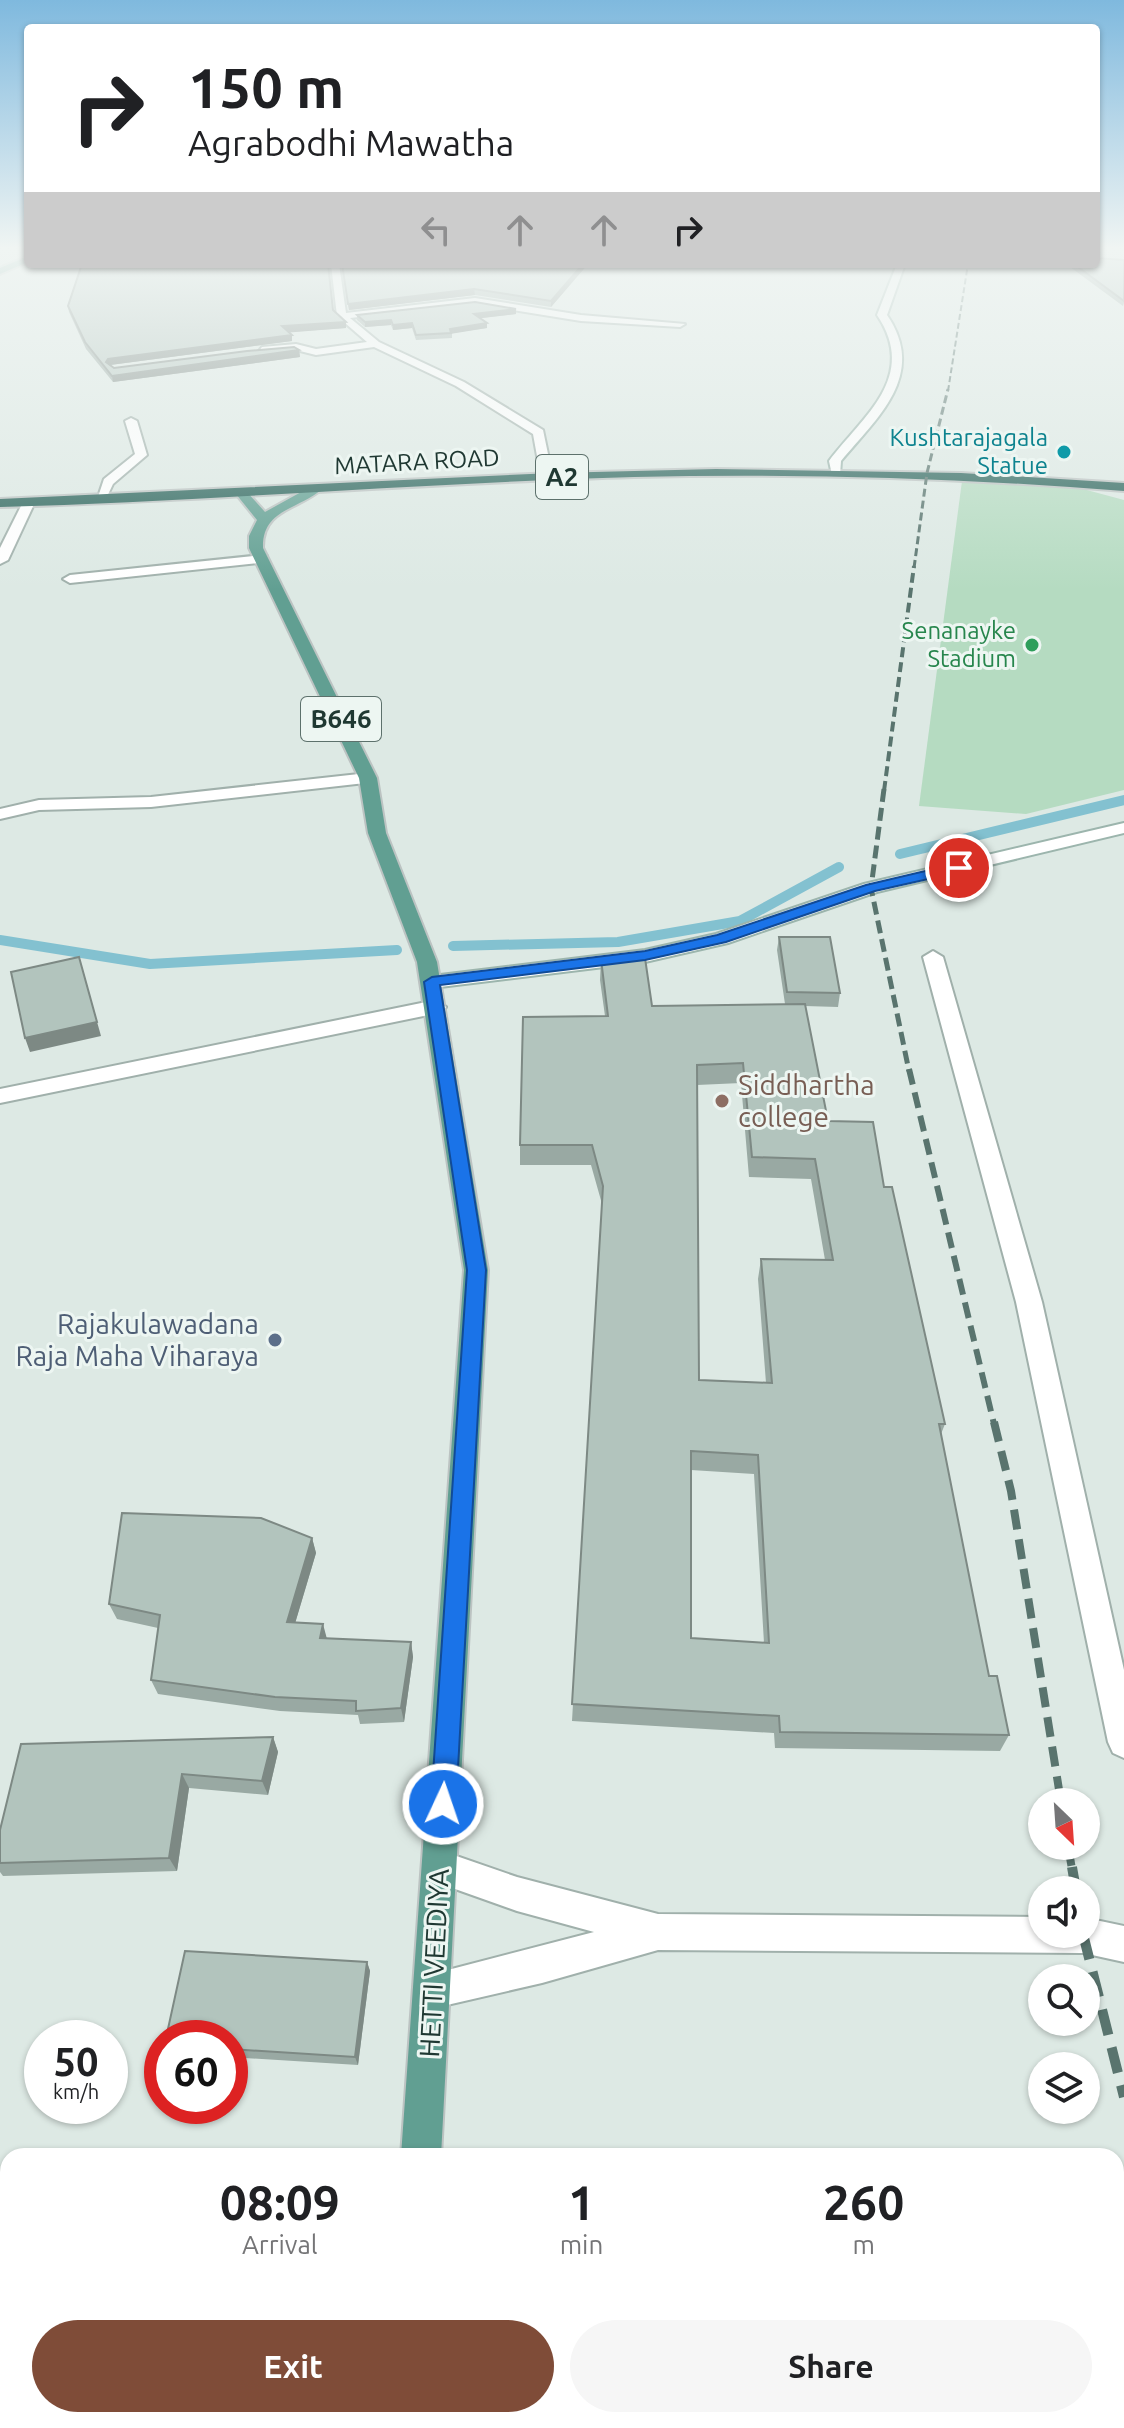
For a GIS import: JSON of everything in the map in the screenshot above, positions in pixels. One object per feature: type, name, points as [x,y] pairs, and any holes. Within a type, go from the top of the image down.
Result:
[{"type":"highway","name":"MATARA ROAD","points":[[0,503],[547,478],[836,472],[927,473],[1124,487]]},
{"type":"main road","points":[[242,494],[262,517],[316,489]]},
{"type":"main road","name":"HETTI VEEDIYA","points":[[262,517],[255,533],[262,559],[368,778],[377,833],[398,894],[415,928],[432,984],[476,1270],[434,1990],[422,2148]]},
{"type":"street","points":[[416,363],[460,384],[539,432],[547,478]]},
{"type":"street","points":[[836,472],[835,461],[891,393],[895,381],[894,363]]},
{"type":"street","points":[[100,500],[108,482],[141,455],[131,421]]},
{"type":"street","points":[[1,560],[29,502]]},
{"type":"street","points":[[70,579],[262,559]]},
{"type":"street","points":[[0,814],[39,805],[151,802],[368,778]]},
{"type":"street","points":[[0,1096],[432,984],[645,956],[721,939],[871,888],[1124,828]]},
{"type":"street","points":[[933,957],[1029,1302],[1124,1742]]},
{"type":"street","points":[[439,1867],[517,1894],[658,1932],[1083,1935],[1124,1944]]},
{"type":"street","points":[[434,1990],[542,1965],[658,1932]]},
{"type":"green space","name":"Senanayke Stadium","points":[[962,481],[1083,489],[1124,500],[1124,790],[1026,814],[919,806]]},
{"type":"building","points":[[102,363],[114,368],[151,363],[203,363],[112,376]]},
{"type":"building","points":[[779,937],[830,937],[840,993],[787,992]]},
{"type":"building","points":[[79,957],[97,1022],[25,1038],[11,972]]},
{"type":"building","points":[[645,958],[652,1006],[805,1004],[828,1121],[873,1122],[884,1187],[892,1187],[945,1424],[939,1424],[989,1676],[997,1676],[1009,1735],[780,1732],[779,1716],[572,1704],[603,1186],[592,1145],[520,1145],[523,1017],[608,1016],[601,959]],"holes":[[[743,1063],[752,1157],[815,1159],[833,1260],[761,1259],[772,1383],[699,1380],[697,1065]],[[691,1451],[758,1455],[769,1643],[691,1638]]]},
{"type":"building","points":[[122,1513],[261,1518],[312,1538],[287,1622],[323,1624],[320,1638],[411,1642],[401,1708],[356,1711],[356,1701],[275,1697],[151,1680],[160,1615],[109,1604]]},
{"type":"building","points":[[273,1737],[262,1781],[182,1774],[169,1858],[0,1863],[0,1830],[21,1744]]},
{"type":"building","points":[[185,1951],[367,1962],[355,2057],[248,2050],[248,2020],[170,2020]]},
{"type":"waterway","points":[[900,854],[1124,800]]},
{"type":"waterway","points":[[453,946],[618,942],[740,921],[839,867]]},
{"type":"waterway","points":[[0,940],[150,964],[397,950]]},
{"type":"railway","points":[[948,391],[952,363]]},
{"type":"railway","points":[[914,568],[927,473],[948,389]]},
{"type":"railway","points":[[884,791],[914,566]]},
{"type":"railway","points":[[884,789],[871,888],[909,1071]]},
{"type":"railway","points":[[909,1069],[994,1424]]},
{"type":"railway","points":[[994,1422],[1011,1491],[1059,1788]]},
{"type":"railway","points":[[1070,1860],[1072,1869]]},
{"type":"railway","points":[[1072,1867],[1074,1876]]},
{"type":"railway","points":[[1087,1948],[1124,2097]]},
{"type":"place","name":"Kushtarajagala Statue","points":[[1064,452]]},
{"type":"place","name":"Senanayke Stadium","points":[[1032,645]]},
{"type":"place","name":"Siddhartha college","points":[[722,1101]]},
{"type":"place","name":"Rajakulawadana Raja Maha Viharaya","points":[[275,1340]]},
{"type":"route","points":[[443,1804],[476,1270],[432,982],[645,956],[721,939],[871,888],[959,868]]}]
